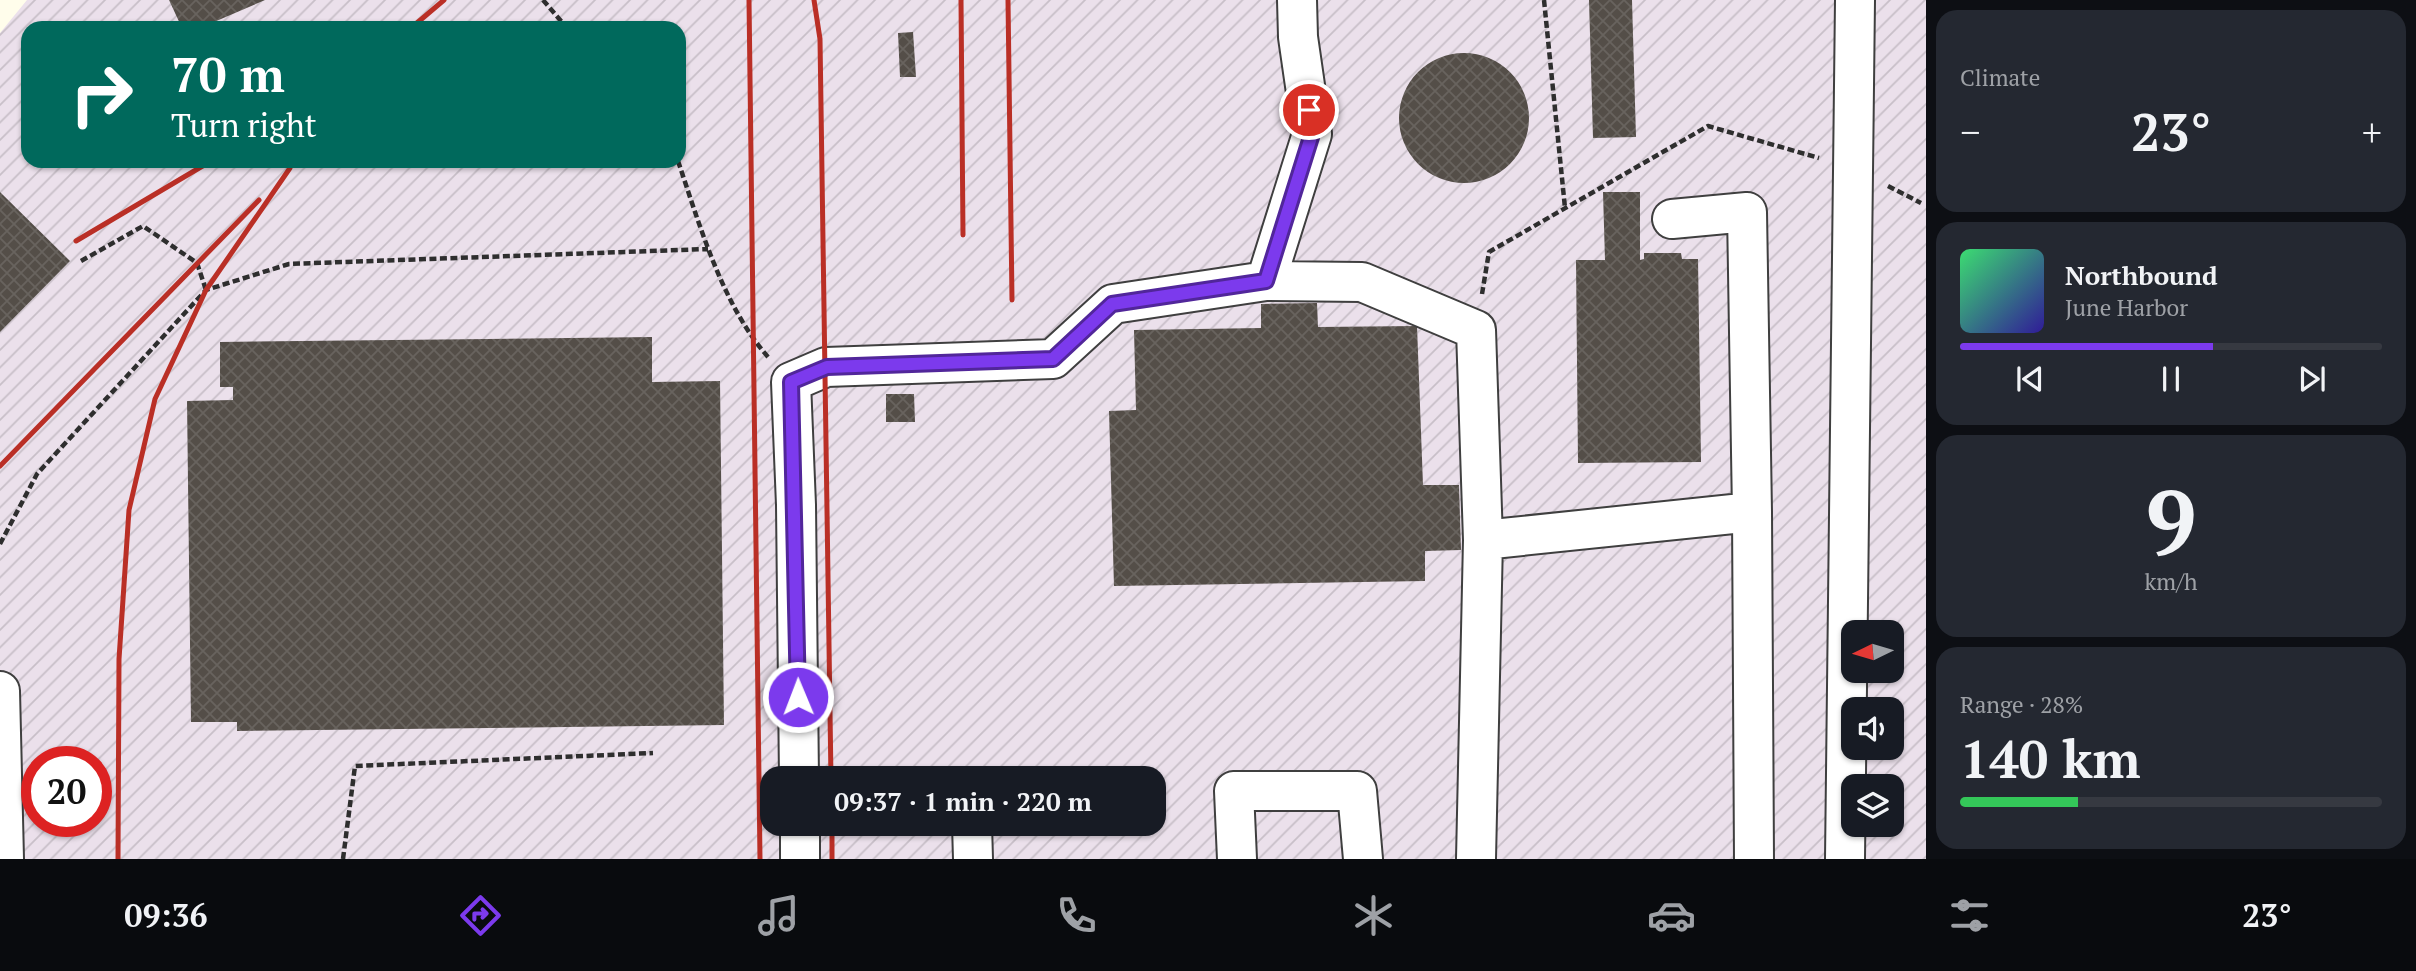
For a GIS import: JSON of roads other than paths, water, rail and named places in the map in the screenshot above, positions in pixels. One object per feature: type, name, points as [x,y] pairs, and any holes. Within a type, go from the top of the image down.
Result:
[{"type":"street","points":[[1266,281],[1312,134],[1298,37],[1297,0]]},
{"type":"street","points":[[1845,859],[1855,0]]},
{"type":"street","points":[[1672,219],[1746,212],[1752,512],[1754,859]]},
{"type":"street","points":[[799,766],[796,505],[791,382],[827,367],[1053,359],[1112,304],[1266,281],[1362,282],[1476,330],[1483,540],[1476,859]]},
{"type":"street","points":[[1483,540],[1752,512]]},
{"type":"street","points":[[0,691],[4,859]]},
{"type":"street","points":[[1237,859],[1234,791],[1357,791],[1363,859]]},
{"type":"street","points":[[800,836],[800,859]]},
{"type":"street","points":[[972,836],[973,859]]},
{"type":"railway","points":[[419,21],[444,0]]},
{"type":"railway","points":[[749,0],[760,859]]},
{"type":"railway","points":[[814,0],[820,39],[831,766]]},
{"type":"railway","points":[[961,0],[963,235]]},
{"type":"railway","points":[[1008,0],[1012,300]]},
{"type":"railway","points":[[76,241],[199,168]]},
{"type":"railway","points":[[118,859],[119,659],[129,510],[155,399],[206,290],[290,168]]},
{"type":"railway","points":[[0,466],[259,200]]},
{"type":"railway","points":[[832,836],[832,859]]}]
